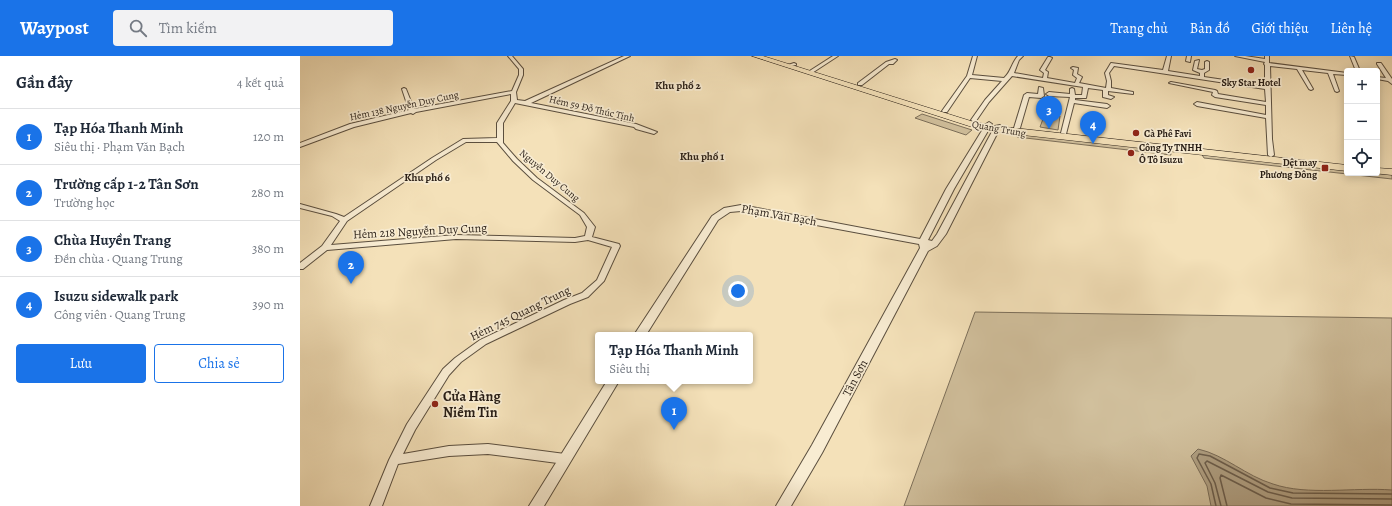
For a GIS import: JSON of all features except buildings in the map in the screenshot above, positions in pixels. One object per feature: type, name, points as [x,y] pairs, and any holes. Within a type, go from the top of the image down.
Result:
[{"type":"main road","name":"Quang Trung","points":[[756,56],[792,65]]},
{"type":"main road","name":"Quang Trung","points":[[766,56],[812,71],[860,84],[993,127],[1064,133],[1184,148]]},
{"type":"main road","name":"Quang Trung","points":[[812,71],[944,115],[993,127],[1344,164]]},
{"type":"main road","name":"Quang Trung","points":[[1272,157],[1344,168]]},
{"type":"main road","points":[[1380,167],[1392,168]]},
{"type":"main road","points":[[1380,171],[1392,172]]},
{"type":"street","points":[[300,267],[326,248],[344,220],[434,159],[466,140],[500,140],[500,123],[514,101],[514,92],[521,75],[521,69],[510,56]]},
{"type":"street","points":[[526,103],[628,56]]},
{"type":"street","points":[[812,71],[836,56]]},
{"type":"street","points":[[945,111],[969,76],[975,56]]},
{"type":"street","points":[[974,120],[987,101],[1011,74],[1017,60],[1021,56]]},
{"type":"street","points":[[1164,72],[1169,56]]},
{"type":"street","points":[[1237,56],[1266,60],[1299,68],[1330,71],[1344,74]]},
{"type":"street","points":[[1352,57],[1357,68]]},
{"type":"street","points":[[1045,79],[1046,72],[1042,70],[1050,58]]},
{"type":"street","points":[[860,84],[888,63],[895,60]]},
{"type":"street","points":[[1266,60],[1269,139],[1272,157]]},
{"type":"street","points":[[1197,61],[1195,70],[1202,72],[1207,70],[1207,62]]},
{"type":"street","points":[[1111,97],[1105,96],[1109,81],[1107,73],[1113,64],[1267,88]]},
{"type":"street","points":[[1379,64],[1391,81]]},
{"type":"street","points":[[1064,133],[1074,87],[1080,76],[1075,76],[1076,69],[1073,68]]},
{"type":"street","points":[[1299,68],[1311,89]]},
{"type":"street","points":[[1330,71],[1337,91]]},
{"type":"street","points":[[1202,72],[1202,78]]},
{"type":"street","points":[[1011,74],[1045,79],[1074,87],[1086,86],[1131,93]]},
{"type":"street","points":[[969,76],[1005,80]]},
{"type":"street","points":[[1380,79],[1391,81]]},
{"type":"street","points":[[1171,83],[1215,91],[1215,95],[1268,104]]},
{"type":"street","points":[[1072,99],[1084,97],[1086,86]]},
{"type":"street","points":[[1017,128],[1027,95],[1041,96],[1040,88]]},
{"type":"street","points":[[404,89],[413,112]]},
{"type":"street","name":"Hẻm 138 Nguyễn Duy Cung","points":[[300,145],[348,126],[384,117],[514,92]]},
{"type":"street","points":[[1049,94],[1107,106]]},
{"type":"street","name":"Hẻm 59 Đỗ Thúc Tịnh","points":[[514,101],[636,126],[638,128],[654,132]]},
{"type":"street","points":[[1197,104],[1268,117]]},
{"type":"street","name":"Tân Sơn","points":[[927,245],[950,189],[993,127]]},
{"type":"street","name":"Tân Sơn","points":[[784,506],[820,444],[927,245],[970,181],[993,127]]},
{"type":"street","name":"Nguyễn Duy Cung","points":[[500,140],[501,145],[535,179],[582,214],[591,227],[588,238]]},
{"type":"street","points":[[300,206],[334,215],[344,220]]},
{"type":"street","name":"Phạm Văn Bạch","points":[[642,332],[715,218],[719,213],[727,210],[741,208],[927,245]]},
{"type":"street","name":"Hẻm 218 Nguyễn Duy Cung","points":[[326,248],[456,237],[575,240],[588,238]]},
{"type":"street","name":"Hẻm 745 Quang Trung","points":[[376,506],[394,460],[411,427],[446,372],[458,360],[483,342],[567,302],[586,295],[600,281],[616,246],[588,238]]},
{"type":"street","points":[[536,506],[611,384]]},
{"type":"street","points":[[394,460],[449,451],[488,449],[565,459]]},
{"type":"shaded area","points":[[922,114],[972,130],[966,135],[915,118]]},
{"type":"shaded area","points":[[1048,114],[1060,116],[1058,130],[1040,127],[1043,119],[1047,119]]},
{"type":"shaded area","points":[[1018,133],[1170,150],[1171,155],[1017,137]]},
{"type":"shaded area","points":[[1201,153],[1344,169],[1344,174],[1204,158]]},
{"type":"shaded area","points":[[1392,174],[1392,179],[1365,176]]},
{"type":"shaded area","points":[[975,312],[1392,318],[1392,506],[904,506]]},
{"type":"water","points":[[1198,449],[1217,456],[1263,480],[1287,488],[1301,490],[1392,490],[1392,506],[1211,506],[1207,486],[1191,456]]},
{"type":"place","name":"Sky Star Hotel","points":[[1251,70]]},
{"type":"place","name":"Chùa Huyền Trang","points":[[1049,129]]},
{"type":"place","name":"Cà Phê Favi","points":[[1136,133]]},
{"type":"place","name":"Isuzu sidewalk park","points":[[1093,144]]},
{"type":"place","name":"Công Ty TNHH Ô Tô Isuzu","points":[[1131,153]]},
{"type":"place","name":"Dệt may Phương Đông","points":[[1325,168]]},
{"type":"place","name":"Trường cấp 1-2 Tân Sơn","points":[[351,284]]},
{"type":"place","name":"Cửa Hàng Niềm Tin","points":[[435,404]]},
{"type":"place","name":"Tạp Hóa Thanh Minh","points":[[674,430]]},
{"type":"district","name":"Khu phố 2","points":[[678,85]]},
{"type":"district","name":"Khu phố 1","points":[[702,156]]},
{"type":"district","name":"Khu phố 6","points":[[427,177]]}]
